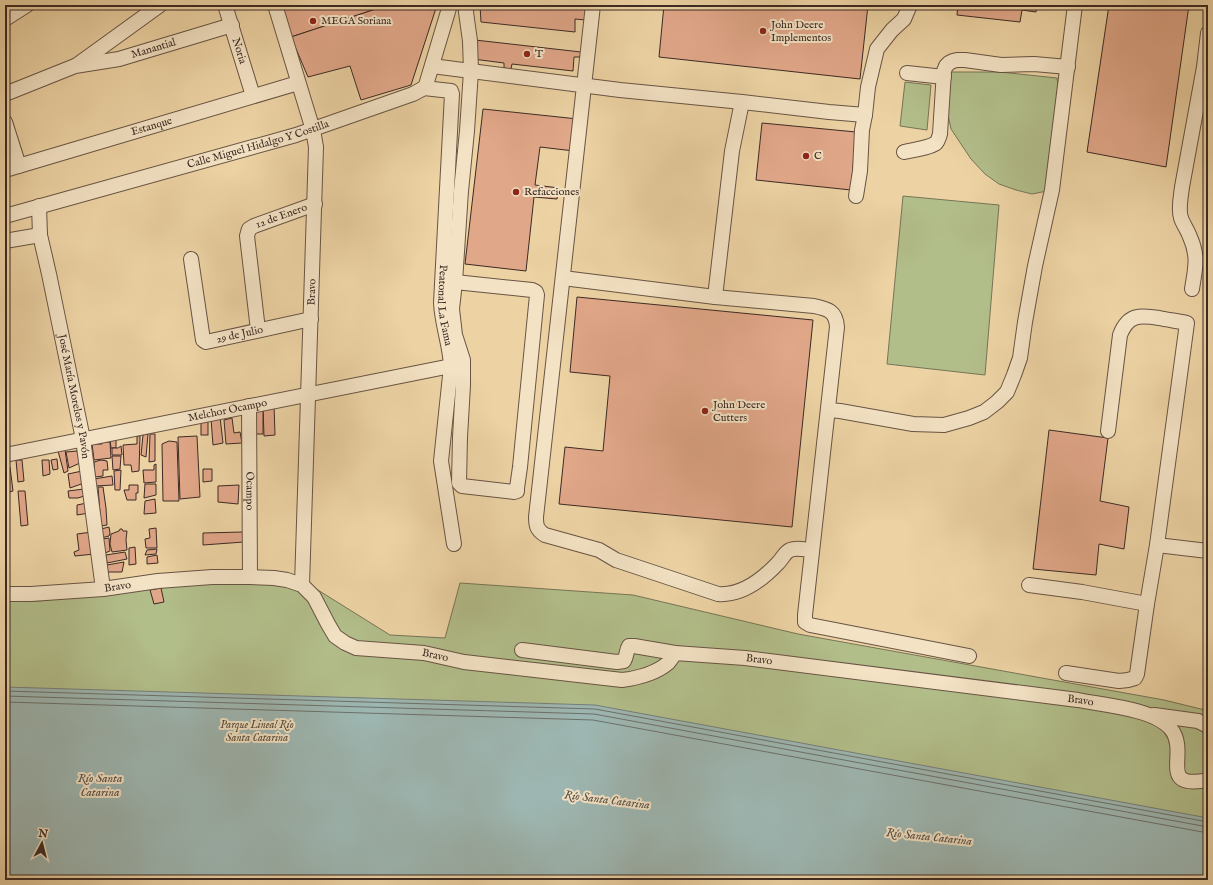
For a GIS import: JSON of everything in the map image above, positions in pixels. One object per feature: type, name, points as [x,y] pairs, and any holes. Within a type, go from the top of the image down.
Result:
[{"type":"street","points":[[5,19],[27,5]]},
{"type":"street","name":"Manantial","points":[[75,66],[160,5]]},
{"type":"street","name":"Noria","points":[[225,5],[253,96]]},
{"type":"street","name":"Bravo","points":[[275,5],[313,130],[316,147],[302,585]]},
{"type":"street","points":[[424,88],[450,5]]},
{"type":"street","points":[[454,282],[532,290],[536,292],[538,297],[517,491],[511,492],[462,486],[459,483],[463,360],[456,335],[452,309],[454,282],[461,191],[467,131],[471,71],[470,41],[466,12],[467,5]]},
{"type":"street","points":[[593,5],[536,524],[539,531],[545,535],[599,550],[616,560],[718,594],[732,594],[752,585],[766,576],[790,550],[795,548],[812,550]]},
{"type":"street","points":[[856,196],[860,171],[862,130],[868,87],[877,50],[892,30],[904,18],[910,5]]},
{"type":"street","points":[[828,410],[913,424],[944,425],[984,412],[1007,392],[1020,358],[1035,266],[1052,190],[1075,5]]},
{"type":"street","name":"Manantial","points":[[5,94],[75,66],[118,59],[232,25]]},
{"type":"street","points":[[1192,289],[1196,264],[1195,251],[1192,240],[1180,217],[1180,205],[1204,67],[1208,33]]},
{"type":"street","points":[[904,152],[929,146],[936,143],[938,140],[940,134],[946,66],[953,60],[965,60],[1001,65],[1034,64],[1068,67]]},
{"type":"street","points":[[432,66],[688,97],[865,115]]},
{"type":"street","points":[[907,73],[944,77]]},
{"type":"street","name":"Estanque","points":[[5,170],[298,83]]},
{"type":"street","name":"Calle Miguel Hidalgo Y Costilla","points":[[5,216],[313,130],[413,94],[424,88]]},
{"type":"street","name":"Peatonal La Fama","points":[[424,88],[451,91],[452,94],[441,303],[450,351],[451,366],[440,460],[454,544]]},
{"type":"street","points":[[715,297],[732,151],[742,102]]},
{"type":"street","points":[[5,122],[20,166]]},
{"type":"street","name":"12 de Enero","points":[[258,330],[247,236],[249,229],[315,204]]},
{"type":"street","name":"José María Morelos y Pavón","points":[[39,206],[40,235],[50,274],[83,439],[103,589]]},
{"type":"street","points":[[5,242],[40,235]]},
{"type":"street","name":"29 de Julio","points":[[191,259],[204,341],[208,343],[258,330],[311,319]]},
{"type":"street","points":[[563,278],[715,297],[814,306],[832,312],[836,319],[837,327],[805,622],[807,624],[969,656]]},
{"type":"street","points":[[1066,673],[1119,681],[1135,678],[1139,669],[1188,323],[1146,316],[1137,316],[1129,320],[1123,326],[1120,335],[1108,431]]},
{"type":"street","name":"Melchor Ocampo","points":[[5,455],[451,366]]},
{"type":"street","name":"Ocampo","points":[[249,406],[250,577]]},
{"type":"street","points":[[1157,545],[1208,551]]},
{"type":"street","name":"Bravo","points":[[5,594],[31,594],[103,589],[158,581],[212,577],[274,578],[287,580],[302,585],[314,597],[335,636],[356,648],[424,653],[464,662],[622,680],[646,676],[667,663],[675,653],[745,658],[1078,700],[1150,715],[1164,722],[1172,730],[1177,740],[1177,768],[1179,778],[1189,782],[1208,780]]},
{"type":"street","points":[[1029,585],[1147,604]]},
{"type":"street","points":[[522,650],[618,662],[624,661],[630,646],[675,653]]},
{"type":"street","points":[[1150,715],[1198,721],[1208,726]]},
{"type":"green space","points":[[947,72],[1000,72],[1057,78],[1060,97],[1047,191],[1032,194],[999,184],[985,174],[971,159],[951,129],[947,110]]},
{"type":"green space","points":[[905,82],[931,85],[927,130],[900,126]]},
{"type":"green space","points":[[903,196],[999,205],[985,375],[887,364]]},
{"type":"green space","name":"Parque Lineal Río Santa Catarina","points":[[218,581],[305,582],[390,635],[445,638],[460,583],[633,595],[798,634],[1164,700],[1205,710],[1208,712],[1208,880],[5,880],[5,599],[39,601]]},
{"type":"water","name":"Río Santa Catarina","points":[[5,687],[595,705],[1208,818],[1208,880],[5,880]]},
{"type":"building","name":"MEGA Soriana","points":[[281,5],[388,5],[291,37]]},
{"type":"building","points":[[388,5],[437,5],[411,85],[361,100],[350,66],[308,77],[291,37]]},
{"type":"building","points":[[480,5],[587,5],[585,20],[575,19],[575,32],[481,22]]},
{"type":"building","name":"John Deere Implementos","points":[[664,5],[868,5],[860,79],[659,57]]},
{"type":"building","points":[[958,5],[1037,5],[1036,12],[1022,10],[1020,22],[957,15]]},
{"type":"building","points":[[1109,5],[1189,5],[1166,167],[1087,152]]},
{"type":"building","name":"T","points":[[475,40],[581,52],[580,57],[574,57],[573,71],[512,64],[511,69],[504,68],[504,63],[473,59]]},
{"type":"building","name":"Refacciones","points":[[483,109],[578,119],[574,151],[540,147],[535,185],[559,188],[557,199],[534,197],[526,271],[465,264]]},
{"type":"building","name":"C","points":[[762,123],[856,132],[851,190],[756,180]]},
{"type":"building","name":"John Deere Cutters","points":[[577,297],[813,320],[792,527],[559,504],[565,447],[603,451],[610,376],[570,372]]},
{"type":"building","points":[[274,405],[275,435],[264,436],[263,407]]},
{"type":"building","points":[[263,408],[263,434],[253,434],[251,410]]},
{"type":"building","points":[[220,417],[223,443],[213,445],[211,419]]},
{"type":"building","points":[[232,418],[234,433],[240,432],[242,443],[226,444],[224,420]]},
{"type":"building","points":[[201,420],[208,420],[208,435],[201,435]]},
{"type":"building","points":[[1049,430],[1108,438],[1100,501],[1129,507],[1124,549],[1099,544],[1096,575],[1033,569]]},
{"type":"building","points":[[148,434],[146,457],[141,455],[143,435]]},
{"type":"building","points":[[150,434],[155,434],[155,461],[149,462]]},
{"type":"building","points":[[137,436],[140,436],[139,471],[132,472],[131,465],[124,465],[123,445],[137,444]]},
{"type":"building","points":[[197,436],[200,497],[180,499],[178,437]]},
{"type":"building","points":[[116,439],[116,448],[111,448],[110,440]]},
{"type":"building","points":[[169,441],[177,442],[179,501],[163,501],[162,444]]},
{"type":"building","points":[[102,442],[110,442],[111,458],[94,460],[92,444],[102,444]]},
{"type":"building","points":[[121,446],[122,455],[112,455],[112,448],[118,448]]},
{"type":"building","points":[[65,450],[68,471],[64,473],[58,451]]},
{"type":"building","points":[[77,451],[80,463],[69,468],[66,452]]},
{"type":"building","points":[[112,456],[121,456],[120,469],[113,470]]},
{"type":"building","points":[[57,459],[58,469],[53,470],[51,460]]},
{"type":"building","points":[[16,460],[22,460],[24,481],[18,482]]},
{"type":"building","points":[[42,460],[49,460],[50,474],[43,476]]},
{"type":"building","points":[[101,460],[107,461],[108,470],[103,470],[103,476],[95,477],[94,462]]},
{"type":"building","points":[[156,464],[156,482],[144,483],[143,470],[154,470],[154,465]]},
{"type":"building","points":[[5,467],[10,467],[13,491],[5,493]]},
{"type":"building","points":[[203,469],[212,469],[212,481],[203,482]]},
{"type":"building","points":[[121,470],[120,490],[115,490],[114,471]]},
{"type":"building","points":[[82,471],[84,483],[70,488],[68,474]]},
{"type":"building","points":[[112,476],[113,485],[96,486],[94,479]]},
{"type":"building","points":[[145,484],[156,484],[156,495],[144,498]]},
{"type":"building","points":[[129,485],[138,485],[136,500],[127,500],[124,490],[129,490]]},
{"type":"building","points":[[239,485],[238,504],[218,502],[218,486]]},
{"type":"building","points":[[98,487],[103,487],[106,508],[107,525],[101,526]]},
{"type":"building","points":[[84,489],[87,495],[78,498],[69,498],[68,491]]},
{"type":"building","points":[[18,491],[25,491],[28,525],[21,526]]},
{"type":"building","points":[[155,499],[156,513],[144,514],[145,501]]},
{"type":"building","points":[[87,503],[89,513],[77,515],[77,505]]},
{"type":"building","points":[[109,527],[109,536],[101,538],[101,529]]},
{"type":"building","points":[[156,528],[157,548],[146,548],[145,539],[150,538],[149,529]]},
{"type":"building","points":[[120,529],[127,531],[127,550],[112,552],[110,544],[111,534],[119,531]]},
{"type":"building","points":[[92,532],[94,554],[75,556],[74,552],[79,550],[77,534]]},
{"type":"building","points":[[243,532],[244,542],[203,545],[203,533]]},
{"type":"building","points":[[109,538],[110,551],[105,553],[102,539]]},
{"type":"building","points":[[135,547],[136,564],[129,565],[129,548]]},
{"type":"building","points":[[157,549],[156,554],[145,555],[147,550]]},
{"type":"building","points":[[125,552],[127,559],[107,563],[106,555]]},
{"type":"building","points":[[157,555],[158,563],[147,564],[147,557]]},
{"type":"building","points":[[124,562],[122,572],[107,572],[107,565]]},
{"type":"building","points":[[161,588],[164,602],[154,604],[150,590]]},
{"type":"place","name":"MEGA Soriana","points":[[313,21]]},
{"type":"place","name":"John Deere Implementos","points":[[763,31]]},
{"type":"place","name":"T","points":[[527,54]]},
{"type":"place","name":"C","points":[[806,156]]},
{"type":"place","name":"Refacciones","points":[[516,192]]},
{"type":"place","name":"John Deere Cutters","points":[[705,411]]}]
